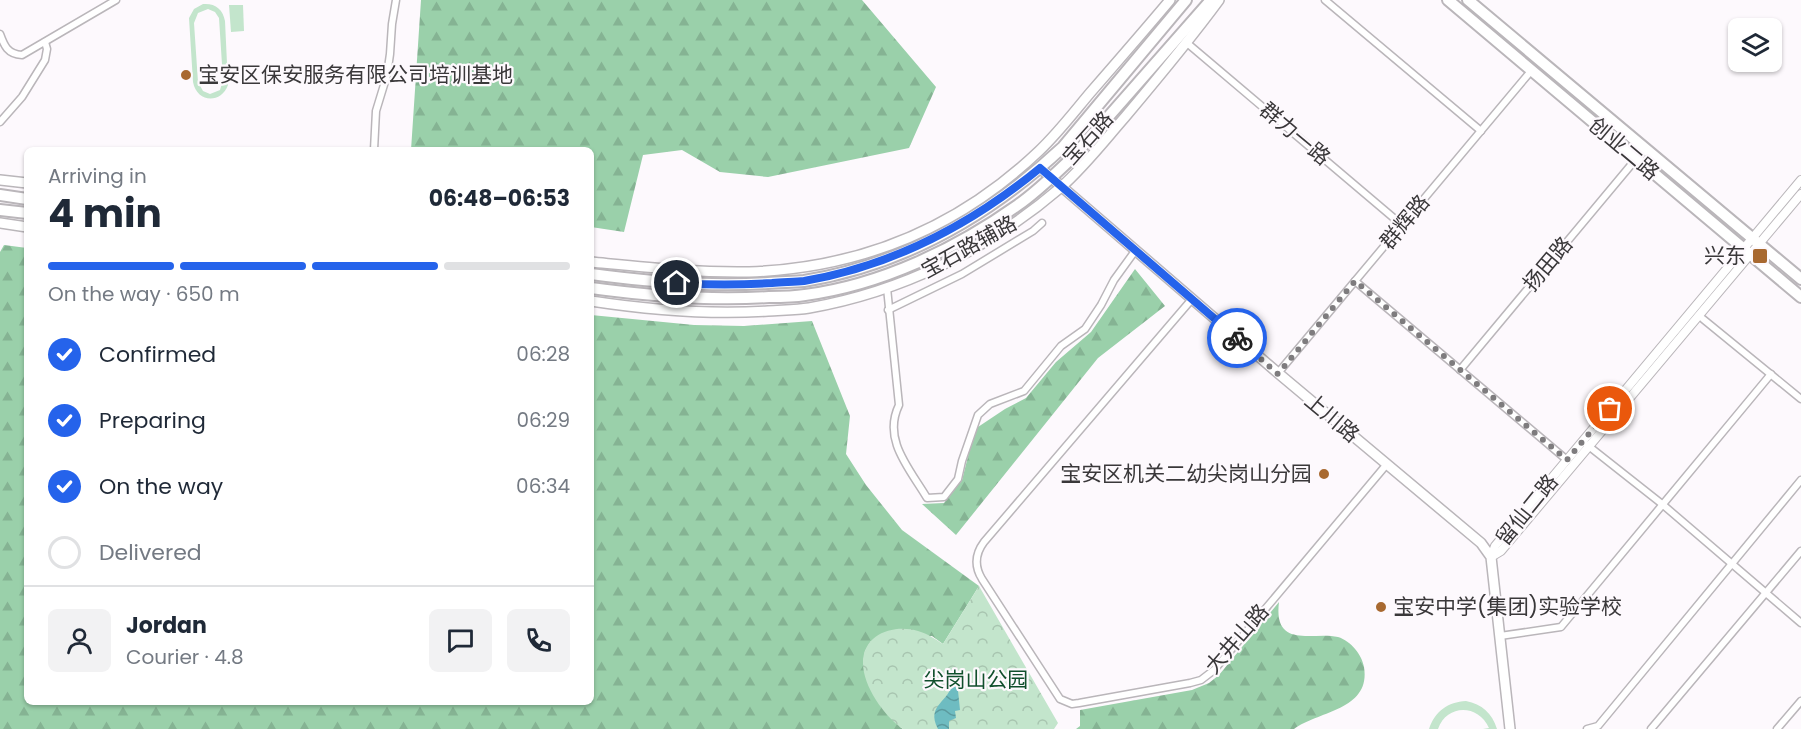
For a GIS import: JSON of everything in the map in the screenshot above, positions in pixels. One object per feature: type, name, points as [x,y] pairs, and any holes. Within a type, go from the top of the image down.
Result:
[{"type":"main road","name":"宝石路辅路","points":[[594,262],[723,272],[787,269],[856,257],[887,248],[916,235],[952,217],[983,197],[1041,150],[1170,0]]},
{"type":"main road","name":"宝石路","points":[[594,274],[695,284],[803,281],[855,270],[906,251],[957,227],[1010,193],[1040,168],[1063,147],[1186,0]]},
{"type":"main road","name":"宝石路","points":[[594,288],[638,295],[694,299],[805,295],[859,284],[912,264],[964,240],[1019,204],[1073,157],[1211,0]]},
{"type":"main road","name":"宝石路辅路","points":[[594,301],[637,308],[693,312],[751,312],[807,308],[863,296],[887,288],[970,252],[1027,215],[1082,166],[1187,43],[1219,0]]},
{"type":"main road","name":"创业二路","points":[[1448,0],[1801,297]]},
{"type":"main road","name":"创业二路","points":[[1468,0],[1801,279]]},
{"type":"main road","name":"上川路","points":[[1040,168],[1278,374],[1476,538],[1491,557]]},
{"type":"main road","points":[[0,180],[24,183]]},
{"type":"main road","points":[[0,195],[24,199]]},
{"type":"main road","points":[[0,210],[24,213]]},
{"type":"main road","points":[[0,224],[24,226]]},
{"type":"main road","points":[[1491,557],[1510,729]]},
{"type":"street","points":[[0,34],[8,50],[16,55],[26,53],[117,0]]},
{"type":"street","points":[[374,147],[376,111],[387,75],[396,0]]},
{"type":"street","points":[[1325,0],[1480,131]]},
{"type":"street","points":[[0,122],[22,97],[45,60],[47,53],[45,42]]},
{"type":"street","name":"群力一路","points":[[1187,43],[1402,225]]},
{"type":"street","name":"群辉路","points":[[1278,374],[1531,71]]},
{"type":"street","name":"扬田路","points":[[1460,370],[1636,159]]},
{"type":"street","name":"留仙二路","points":[[1491,557],[1501,551],[1586,444],[1747,252],[1801,180]]},
{"type":"street","name":"留仙二路","points":[[1756,241],[1801,194]]},
{"type":"street","points":[[888,310],[962,274],[1033,231],[1042,223]]},
{"type":"street","points":[[887,288],[899,405],[894,419],[894,441],[927,498],[944,497],[958,479],[978,415],[990,404],[1024,391],[1061,346],[1085,329],[1114,280],[1135,251]]},
{"type":"street","points":[[1355,281],[1567,460]]},
{"type":"street","name":"大井山路","points":[[1192,299],[980,547],[976,560],[978,573],[1060,699],[1072,704],[1201,680],[1214,670],[1387,464]]},
{"type":"street","points":[[1703,319],[1801,399]]},
{"type":"street","points":[[1500,636],[1561,627],[1771,375]]},
{"type":"street","points":[[1586,444],[1662,504],[1801,623]]},
{"type":"street","name":"留仙二路","points":[[1491,557],[1495,546],[1567,460],[1586,444]]},
{"type":"street","points":[[1587,729],[1598,726],[1801,480]]},
{"type":"street","points":[[1652,729],[1801,551]]},
{"type":"street","points":[[1778,729],[1801,701]]},
{"type":"green space","points":[[421,0],[862,0],[936,87],[909,148],[768,177],[720,172],[682,150],[643,155],[624,232],[594,227],[594,147],[411,147]]},
{"type":"green space","points":[[203,4],[215,6],[222,13],[225,21],[228,85],[220,96],[215,98],[199,94],[193,82],[189,18],[194,9]],"holes":[[[208,9],[215,12],[219,18],[223,80],[220,90],[210,94],[203,91],[198,82],[194,23],[198,13]]]},
{"type":"green space","points":[[229,5],[243,5],[244,31],[231,32]]},
{"type":"green space","points":[[4,245],[24,248],[24,705],[594,705],[594,315],[694,325],[744,326],[812,321],[850,416],[846,454],[866,485],[902,530],[979,586],[943,644],[932,636],[871,641],[865,651],[863,663],[903,729],[0,729],[0,252]]},
{"type":"green space","points":[[1135,269],[1165,306],[1098,358],[956,535],[922,504],[944,503],[962,480],[975,429],[1026,398],[1056,362],[1091,332]]},
{"type":"green space","name":"尖岗山公园","points":[[979,586],[1058,723],[1054,729],[903,729],[882,708],[871,691],[863,663],[868,644],[874,638],[890,630],[909,629],[922,632],[943,644]]},
{"type":"green space","points":[[1279,602],[1282,627],[1289,633],[1338,637],[1351,645],[1358,653],[1363,662],[1364,681],[1360,692],[1352,701],[1294,729],[1076,729],[1080,726],[1080,710],[1192,690],[1209,683],[1219,675]]},
{"type":"green space","points":[[1466,701],[1486,710],[1497,729],[1483,729],[1489,728],[1484,720],[1470,711],[1463,710],[1448,715],[1438,729],[1429,729],[1439,712],[1453,703]]},
{"type":"water","points":[[957,681],[960,710],[955,711],[956,718],[949,721],[949,729],[938,729],[935,721],[936,708],[948,694],[952,682]]},
{"type":"way so far","points":[[1237,338],[1278,374],[1355,281],[1567,460],[1610,409]]},
{"type":"place","name":"宝安区保安服务有限公司培训基地","points":[[186,75]]},
{"type":"place","name":"兴东","points":[[1760,256]]},
{"type":"place","name":"宝安区机关二幼尖岗山分园","points":[[1324,474]]},
{"type":"place","name":"宝安中学(集团)实验学校","points":[[1381,607]]},
{"type":"route","points":[[677,283],[751,284],[803,281],[855,270],[906,251],[957,227],[1010,193],[1040,168],[1237,338]]}]
